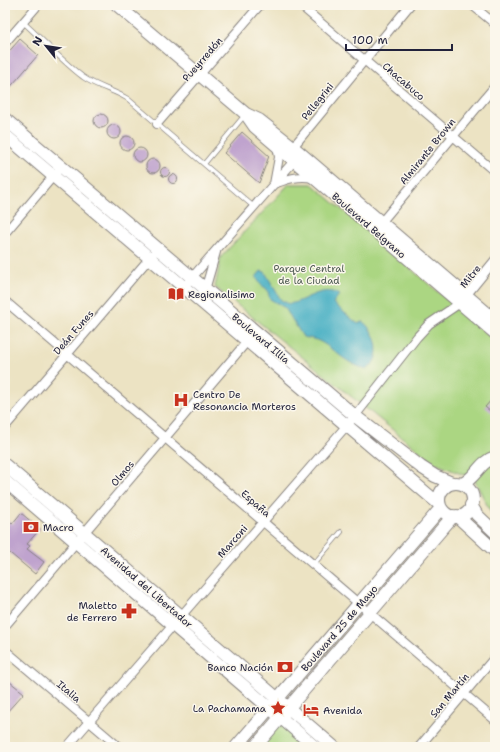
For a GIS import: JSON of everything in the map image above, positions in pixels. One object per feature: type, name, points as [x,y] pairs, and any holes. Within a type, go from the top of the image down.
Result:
[{"type":"street","points":[[5,43],[38,5]]},
{"type":"street","name":"Boulevard Belgrano","points":[[117,5],[246,114],[255,127],[315,179],[378,227],[463,299],[495,333]]},
{"type":"street","name":"Pueyrredón","points":[[157,124],[201,76],[260,5]]},
{"type":"street","name":"Chacabuco","points":[[300,5],[495,172]]},
{"type":"street","name":"Pellegrini","points":[[293,147],[410,5]]},
{"type":"street","points":[[472,5],[495,24]]},
{"type":"street","name":"Almirante Brown","points":[[378,227],[495,86]]},
{"type":"street","name":"Boulevard Belgrano","points":[[246,114],[259,120],[293,147],[378,227]]},
{"type":"street","name":"Boulevard Illia","points":[[5,119],[57,172],[351,420],[440,506]]},
{"type":"street","name":"Boulevard Illia","points":[[5,135],[57,172]]},
{"type":"street","points":[[274,184],[279,157],[277,146]]},
{"type":"street","points":[[187,283],[294,161],[293,147]]},
{"type":"street","points":[[5,233],[57,172]]},
{"type":"street","points":[[274,184],[298,176],[315,179]]},
{"type":"street","points":[[202,294],[216,249]]},
{"type":"street","name":"Deán Funes","points":[[5,427],[153,254]]},
{"type":"street","name":"Mitre","points":[[411,346],[429,324],[463,299],[495,260]]},
{"type":"street","name":"Boulevard Belgrano","points":[[463,299],[495,320]]},
{"type":"street","name":"España","points":[[5,301],[369,614],[495,720]]},
{"type":"street","name":"Olmos","points":[[5,626],[251,337]]},
{"type":"street","name":"Marconi","points":[[67,747],[351,420],[411,346]]},
{"type":"street","name":"Boulevard Illia","points":[[351,420],[435,476],[457,484]]},
{"type":"street","name":"Boulevard 25 de Mayo","points":[[236,747],[274,704],[440,506],[440,493],[447,485],[457,484],[471,479],[482,463],[495,457]]},
{"type":"street","name":"Boulevard 25 de Mayo","points":[[255,747],[455,516],[466,513],[481,474],[487,467],[495,463]]},
{"type":"street","name":"Avenidad del Libertador","points":[[5,465],[80,538]]},
{"type":"street","name":"Avenidad del Libertador","points":[[5,481],[80,538],[177,620],[274,704],[281,717],[315,747]]},
{"type":"street","points":[[457,484],[471,500],[477,515],[495,532]]},
{"type":"street","points":[[440,506],[444,512],[455,516],[495,551]]},
{"type":"street","name":"Italia","points":[[5,650],[119,747]]},
{"type":"street","name":"San Martín","points":[[419,747],[495,657]]},
{"type":"street","name":"Avenidad del Libertador","points":[[274,704],[289,708],[334,747]]},
{"type":"lane","points":[[23,22],[83,77],[95,84],[118,93],[157,124],[204,164],[252,209]]},
{"type":"lane","points":[[204,164],[246,114]]},
{"type":"lane","points":[[313,566],[341,532]]},
{"type":"green space","name":"Parque Central de la Ciudad","points":[[289,184],[312,184],[495,341],[495,521],[474,479],[434,463],[215,287],[221,257]]},
{"type":"green space","points":[[281,717],[315,747],[255,747]]},
{"type":"water","points":[[261,271],[265,272],[281,300],[289,304],[295,303],[320,292],[327,291],[339,295],[333,303],[358,324],[362,321],[372,332],[375,338],[377,352],[376,358],[372,364],[367,369],[360,367],[348,361],[321,342],[303,337],[285,308],[270,299],[267,289],[261,285],[256,277]]},
{"type":"building","points":[[20,39],[38,55],[7,91],[5,89],[5,56]]},
{"type":"building","points":[[98,114],[104,114],[108,118],[108,124],[104,128],[98,128],[94,124],[94,118]]},
{"type":"building","points":[[111,125],[117,125],[121,129],[121,135],[117,139],[111,139],[107,135],[107,129]]},
{"type":"building","points":[[242,132],[269,156],[259,183],[224,153]]},
{"type":"building","points":[[124,136],[130,136],[134,140],[134,146],[130,150],[124,150],[120,146],[120,140]]},
{"type":"building","points":[[137,148],[143,148],[147,152],[147,158],[143,162],[137,162],[133,158],[133,152]]},
{"type":"building","points":[[150,159],[156,159],[160,163],[160,169],[156,173],[150,173],[146,169],[146,163]]},
{"type":"building","points":[[163,168],[167,168],[169,172],[167,176],[163,176],[161,174],[161,170]]},
{"type":"building","points":[[171,175],[175,175],[177,179],[175,183],[171,183],[169,181],[169,177]]},
{"type":"building","points":[[493,398],[495,400],[495,415],[485,407]]},
{"type":"building","points":[[21,513],[40,529],[27,544],[30,546],[27,549],[44,562],[35,574],[5,549],[5,526],[9,521],[12,524]]},
{"type":"building","points":[[5,678],[24,693],[5,714]]},
{"type":"place","name":"Regionalisimo","points":[[176,294]]},
{"type":"place","name":"Centro De Resonancia Morteros","points":[[181,400]]},
{"type":"place","name":"Macro","points":[[31,527]]},
{"type":"place","name":"Maletto de Ferrero","points":[[129,611]]},
{"type":"place","name":"Banco Nación","points":[[285,667]]},
{"type":"place","name":"La Pachamama","points":[[278,708]]},
{"type":"place","name":"Avenida","points":[[311,710]]}]
